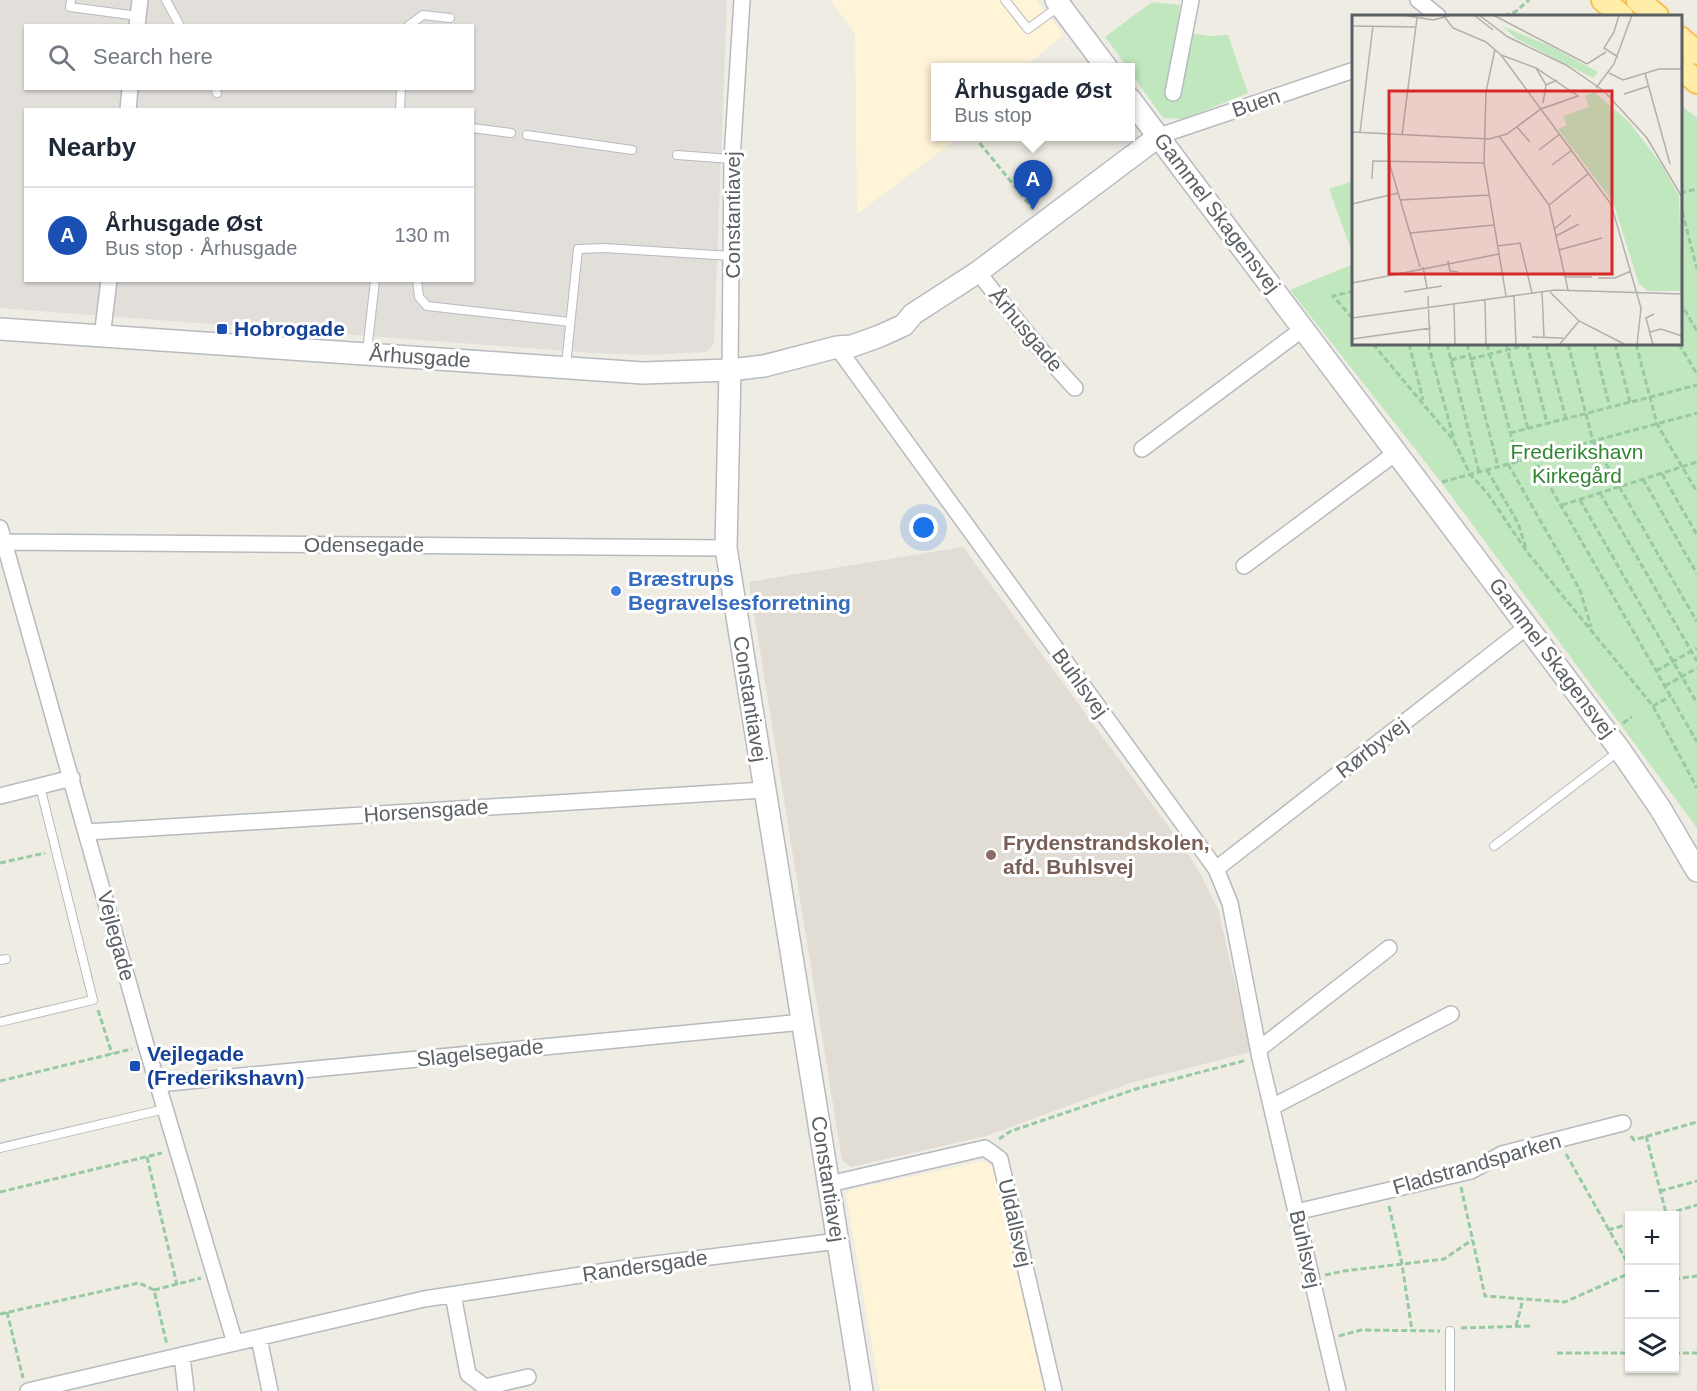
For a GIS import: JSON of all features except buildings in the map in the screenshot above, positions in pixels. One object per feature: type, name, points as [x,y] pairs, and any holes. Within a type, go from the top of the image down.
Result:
[{"type":"main road","points":[[1603,0],[1621,15]]},
{"type":"main road","points":[[1638,0],[1656,15]]},
{"type":"main road","points":[[1682,40],[1697,53]]},
{"type":"main road","points":[[1682,69],[1697,82]]},
{"type":"street","points":[[138,21],[140,0]]},
{"type":"street","name":"Constantiavej","points":[[742,0],[732,159],[733,256],[726,548],[862,1391]]},
{"type":"street","points":[[1173,93],[1191,0]]},
{"type":"street","points":[[1418,0],[1437,15]]},
{"type":"street","points":[[1058,3],[1103,63]]},
{"type":"street","name":"Buen","points":[[1160,136],[1352,70]]},
{"type":"street","points":[[128,108],[130,90]]},
{"type":"street","name":"Gammel Skagensvej","points":[[1135,104],[1620,750],[1660,808],[1697,871]]},
{"type":"street","name":"Århusgade","points":[[0,329],[565,368],[643,372],[730,370],[801,358],[837,347],[850,336],[874,325],[899,315],[913,314],[978,272],[1160,136]]},
{"type":"street","name":"Århusgade","points":[[978,272],[1020,326],[1030,334],[1075,388]]},
{"type":"street","points":[[102,337],[109,282]]},
{"type":"street","points":[[1142,449],[1304,328]]},
{"type":"street","name":"Buhlsvej","points":[[837,347],[1216,869],[1230,903],[1260,1053],[1338,1391]]},
{"type":"street","points":[[1244,566],[1397,452]]},
{"type":"street","name":"Odensegade","points":[[1,537],[726,548]]},
{"type":"street","name":"Vejlegade","points":[[1,537],[72,778],[146,1045],[235,1343]]},
{"type":"street","name":"Rørbyvej","points":[[1216,869],[1528,626]]},
{"type":"street","points":[[0,796],[72,778]]},
{"type":"street","name":"Horsensgade","points":[[87,832],[765,790]]},
{"type":"street","points":[[1260,1053],[1389,948]]},
{"type":"street","points":[[1272,1107],[1451,1014]]},
{"type":"street","name":"Slagelsegade","points":[[158,1084],[802,1022]]},
{"type":"street","name":"Fladstrandsparken","points":[[1296,1212],[1471,1171],[1502,1154],[1623,1123]]},
{"type":"street","points":[[830,1184],[985,1148]]},
{"type":"street","name":"Uldallsvej","points":[[985,1148],[1000,1159],[1054,1391]]},
{"type":"street","name":"Randersgade","points":[[29,1391],[453,1295],[639,1266],[838,1241]]},
{"type":"street","points":[[453,1295],[468,1374],[485,1387],[528,1377]]},
{"type":"street","points":[[259,1338],[270,1391]]},
{"type":"street","points":[[176,1357],[186,1391]]},
{"type":"lane","points":[[71,0],[70,8],[138,21]]},
{"type":"lane","points":[[166,0],[179,24]]},
{"type":"lane","points":[[1005,0],[1028,29],[1058,3]]},
{"type":"lane","points":[[411,24],[423,15],[450,18]]},
{"type":"lane","points":[[400,108],[401,90]]},
{"type":"lane","points":[[474,128],[511,133]]},
{"type":"lane","points":[[527,135],[632,150]]},
{"type":"lane","points":[[677,155],[732,159]]},
{"type":"lane","points":[[565,368],[578,249],[606,248],[733,256]]},
{"type":"lane","points":[[367,354],[375,282]]},
{"type":"lane","points":[[417,282],[419,297],[427,306],[570,322]]},
{"type":"lane","points":[[1494,846],[1620,750]]},
{"type":"lane","points":[[0,1022],[93,1000],[40,786]]},
{"type":"lane","points":[[0,1148],[165,1109]]},
{"type":"lane","points":[[1450,1331],[1450,1391]]},
{"type":"path","points":[[1507,15],[1515,12],[1529,0]]},
{"type":"path","points":[[978,141],[1043,222]]},
{"type":"path","points":[[1682,193],[1697,189]]},
{"type":"path","points":[[1682,210],[1697,269]]},
{"type":"path","points":[[1352,291],[1333,296],[1352,319]]},
{"type":"path","points":[[1682,305],[1697,331]]},
{"type":"path","points":[[1375,345],[1454,441]]},
{"type":"path","points":[[1409,345],[1423,402]]},
{"type":"path","points":[[1428,345],[1454,441],[1470,474],[1488,494],[1527,552],[1653,706],[1697,788]]},
{"type":"path","points":[[1447,345],[1479,472]]},
{"type":"path","points":[[1467,345],[1498,467]]},
{"type":"path","points":[[1487,345],[1518,462]]},
{"type":"path","points":[[1506,345],[1528,429]]},
{"type":"path","points":[[1451,360],[1490,354],[1524,345]]},
{"type":"path","points":[[1528,345],[1547,423]]},
{"type":"path","points":[[1546,345],[1566,419]]},
{"type":"path","points":[[1568,345],[1593,441],[1697,622]]},
{"type":"path","points":[[1594,345],[1610,408]]},
{"type":"path","points":[[1615,345],[1630,402]]},
{"type":"path","points":[[1636,345],[1657,424],[1697,492]]},
{"type":"path","points":[[1680,345],[1697,374]]},
{"type":"path","points":[[1510,433],[1697,385]]},
{"type":"path","points":[[1423,487],[1697,413]]},
{"type":"path","points":[[1533,457],[1697,742]]},
{"type":"path","points":[[1561,506],[1697,462]]},
{"type":"path","points":[[1508,464],[1580,590],[1592,630]]},
{"type":"path","points":[[1487,470],[1518,523],[1527,552]]},
{"type":"path","points":[[1662,473],[1697,535]]},
{"type":"path","points":[[1643,479],[1697,574]]},
{"type":"path","points":[[1600,493],[1697,661]]},
{"type":"path","points":[[1580,500],[1697,703]]},
{"type":"path","points":[[1656,671],[1697,648]]},
{"type":"path","points":[[1665,686],[1697,668]]},
{"type":"path","points":[[1653,706],[1671,696]]},
{"type":"path","points":[[0,863],[57,850]]},
{"type":"path","points":[[93,1000],[112,1054]]},
{"type":"path","points":[[0,1081],[146,1045]]},
{"type":"path","points":[[985,1148],[1011,1131],[1136,1089],[1260,1053]]},
{"type":"path","points":[[1623,1123],[1634,1140],[1697,1122]]},
{"type":"path","points":[[1646,1136],[1665,1211]]},
{"type":"path","points":[[1558,1140],[1628,1265]]},
{"type":"path","points":[[0,1192],[177,1150]]},
{"type":"path","points":[[147,1157],[177,1285]]},
{"type":"path","points":[[1458,1174],[1485,1296],[1565,1302],[1625,1275]]},
{"type":"path","points":[[1660,1191],[1697,1181]]},
{"type":"path","points":[[1385,1191],[1402,1264],[1412,1331]]},
{"type":"path","points":[[1676,1211],[1697,1205]]},
{"type":"path","points":[[1608,1230],[1625,1225]]},
{"type":"path","points":[[1312,1279],[1344,1270],[1444,1259],[1472,1240]]},
{"type":"path","points":[[0,1314],[139,1283],[154,1290],[214,1275]]},
{"type":"path","points":[[1679,1278],[1697,1276]]},
{"type":"path","points":[[154,1290],[176,1357]]},
{"type":"path","points":[[1516,1326],[1523,1299]]},
{"type":"path","points":[[7,1312],[23,1377],[29,1391]]},
{"type":"path","points":[[1326,1340],[1361,1330],[1450,1331],[1467,1325],[1530,1326]]},
{"type":"path","points":[[1557,1353],[1625,1353]]},
{"type":"path","points":[[1679,1353],[1697,1353]]},
{"type":"shaded area","points":[[0,0],[727,0],[714,344],[706,352],[645,355],[0,308]]},
{"type":"shaded area","points":[[831,0],[1036,0],[1064,35],[1029,63],[931,63],[931,141],[954,141],[857,214],[855,34]]},
{"type":"shaded area","name":"Frydenstrandskolen, afd. Buhlsvej","points":[[963,547],[1185,849],[1201,875],[1218,909],[1251,1052],[1133,1082],[986,1136],[851,1167],[842,1160],[749,582]]},
{"type":"shaded area","points":[[984,1161],[993,1167],[1044,1391],[880,1391],[846,1195],[850,1190]]},
{"type":"green space","points":[[1152,2],[1180,5],[1177,31],[1210,36],[1228,35],[1248,93],[1184,119],[1163,118],[1135,79],[1135,63],[1124,63],[1105,37]]},
{"type":"green space","name":"Frederikshavn Kirkegård","points":[[1682,106],[1697,118],[1697,828],[1441,482],[1290,290],[1352,264],[1352,345],[1682,345]]},
{"type":"green space","points":[[1352,182],[1352,252],[1329,189]]},
{"type":"place","name":"Århusgade Øst","points":[[1033,210]]},
{"type":"place","name":"Hobrogade","points":[[222,329]]},
{"type":"place","name":"Bræstrups Begravelsesforretning","points":[[616,591]]},
{"type":"place","name":"Frydenstrandskolen, afd. Buhlsvej","points":[[991,855]]},
{"type":"place","name":"Vejlegade (Frederikshavn)","points":[[135,1066]]}]
